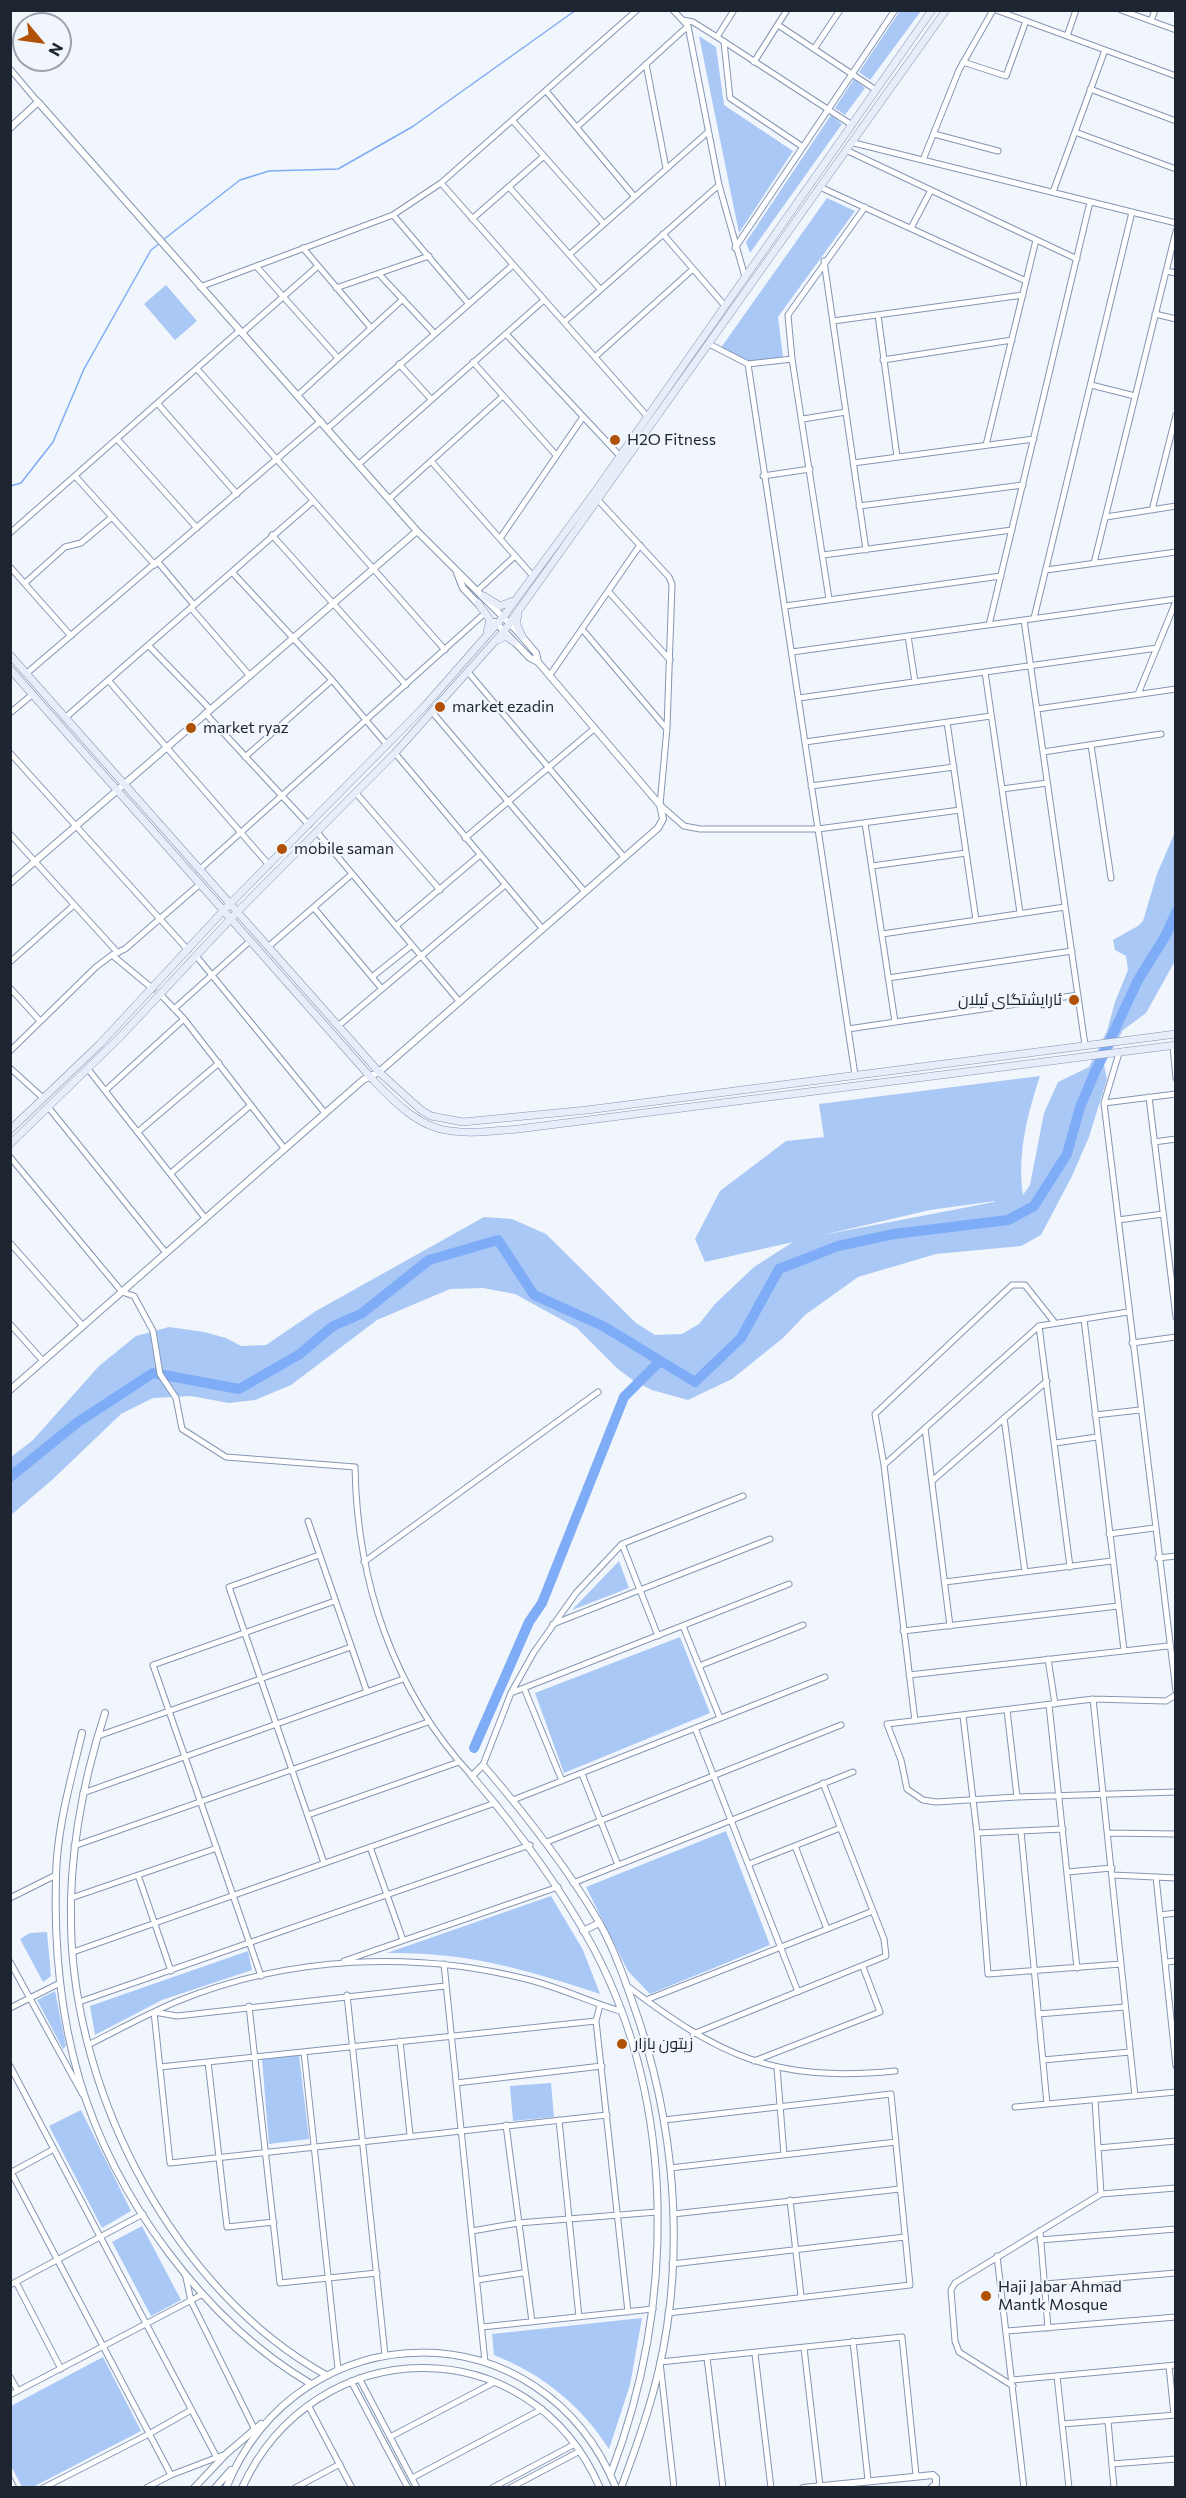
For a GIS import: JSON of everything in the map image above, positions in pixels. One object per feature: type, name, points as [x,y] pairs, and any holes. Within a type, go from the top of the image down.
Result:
[{"type":"main road","points":[[10,1130],[153,989],[224,910],[387,746],[503,617],[620,456],[932,10]]},
{"type":"main road","points":[[10,1144],[161,995],[238,911],[395,753],[492,646],[599,501],[946,10]]},
{"type":"main road","points":[[810,184],[821,189]]},
{"type":"main road","points":[[484,597],[502,607],[519,595]]},
{"type":"main road","points":[[522,636],[516,620],[527,600]]},
{"type":"main road","points":[[477,646],[490,625],[478,603]]},
{"type":"main road","points":[[492,646],[503,636],[514,642]]},
{"type":"main road","points":[[10,655],[379,1072],[421,1110],[431,1116],[463,1122],[731,1091],[1176,1034]]},
{"type":"main road","points":[[10,669],[370,1075],[412,1118],[444,1132],[518,1129],[1174,1046]]},
{"type":"main road","points":[[20,680],[27,673]]},
{"type":"main road","points":[[731,1091],[733,1101]]},
{"type":"street","points":[[200,287],[393,215],[441,183],[547,92],[637,10]]},
{"type":"street","points":[[717,37],[734,10]]},
{"type":"street","points":[[754,62],[787,10]]},
{"type":"street","points":[[814,49],[840,10]]},
{"type":"street","points":[[735,248],[895,10]]},
{"type":"street","points":[[1067,36],[1076,10]]},
{"type":"street","points":[[1121,10],[1176,30]]},
{"type":"street","points":[[1150,21],[1155,10]]},
{"type":"street","points":[[923,160],[963,62],[995,11],[1176,76]]},
{"type":"street","points":[[676,12],[688,26],[719,185],[745,277]]},
{"type":"street","points":[[683,20],[693,22],[852,125]]},
{"type":"street","points":[[963,62],[1006,76],[1026,21]]},
{"type":"street","points":[[778,25],[876,90]]},
{"type":"street","points":[[577,127],[688,26]]},
{"type":"street","points":[[724,42],[730,98],[803,147]]},
{"type":"street","points":[[1053,192],[1105,50]]},
{"type":"street","points":[[646,64],[666,168]]},
{"type":"street","points":[[10,69],[417,531],[522,636],[536,653],[538,662]]},
{"type":"street","points":[[1090,89],[1176,121]]},
{"type":"street","points":[[547,92],[634,196]]},
{"type":"street","points":[[10,128],[39,102]]},
{"type":"street","points":[[513,121],[604,224]]},
{"type":"street","points":[[570,254],[708,132]]},
{"type":"street","points":[[1075,132],[1176,169]]},
{"type":"street","points":[[934,134],[998,151]]},
{"type":"street","points":[[854,143],[1176,223]]},
{"type":"street","points":[[861,157],[863,150],[871,148]]},
{"type":"street","points":[[848,151],[1077,259]]},
{"type":"street","points":[[472,219],[544,156]]},
{"type":"street","points":[[441,183],[647,416]]},
{"type":"street","points":[[564,322],[719,185]]},
{"type":"street","points":[[509,187],[600,289]]},
{"type":"street","points":[[821,189],[1026,281]]},
{"type":"street","points":[[911,228],[931,190]]},
{"type":"street","points":[[989,625],[1090,202]]},
{"type":"street","points":[[830,599],[792,358],[788,315],[824,261],[865,207]]},
{"type":"street","points":[[1034,618],[1132,212]]},
{"type":"street","points":[[393,215],[468,303]]},
{"type":"street","points":[[1094,563],[1176,231]]},
{"type":"street","points":[[663,234],[725,306]]},
{"type":"street","points":[[986,445],[1036,240]]},
{"type":"street","points":[[303,248],[371,328]]},
{"type":"street","points":[[336,288],[429,256]]},
{"type":"street","points":[[824,261],[866,550]]},
{"type":"street","points":[[328,428],[513,264]]},
{"type":"street","points":[[256,266],[338,358]]},
{"type":"street","points":[[10,533],[318,266]]},
{"type":"street","points":[[595,357],[693,269]]},
{"type":"street","points":[[1166,271],[1176,273]]},
{"type":"street","points":[[379,274],[434,333]]},
{"type":"street","points":[[832,321],[1023,295]]},
{"type":"street","points":[[298,395],[403,299]]},
{"type":"street","points":[[359,464],[544,300]]},
{"type":"street","points":[[1155,314],[1176,319]]},
{"type":"street","points":[[878,315],[897,457]]},
{"type":"street","points":[[506,334],[620,456]]},
{"type":"street","points":[[884,360],[1012,340]]},
{"type":"street","points":[[709,344],[748,364],[792,358]]},
{"type":"street","points":[[473,362],[556,455]]},
{"type":"street","points":[[399,364],[430,399]]},
{"type":"street","points":[[748,364],[763,476],[785,606],[855,1075]]},
{"type":"street","points":[[198,370],[445,650]]},
{"type":"street","points":[[1090,385],[1135,396]]},
{"type":"street","points":[[389,499],[503,396]]},
{"type":"street","points":[[158,404],[237,494]]},
{"type":"street","points":[[803,419],[846,412]]},
{"type":"street","points":[[1152,510],[1176,415]]},
{"type":"street","points":[[501,537],[583,417]]},
{"type":"street","points":[[27,673],[321,421]]},
{"type":"street","points":[[853,463],[1034,439]]},
{"type":"street","points":[[118,440],[197,528]]},
{"type":"street","points":[[431,461],[501,537],[533,576]]},
{"type":"street","points":[[763,476],[810,469]]},
{"type":"street","points":[[76,477],[156,564],[250,675]]},
{"type":"street","points":[[859,506],[1023,485]]},
{"type":"street","points":[[65,718],[313,501]]},
{"type":"street","points":[[10,1390],[325,1113],[370,1075],[379,1072],[662,822],[663,811],[660,805],[667,728],[671,581],[599,501]]},
{"type":"street","points":[[1106,517],[1176,506]]},
{"type":"street","points":[[25,583],[65,548],[81,543],[112,517]]},
{"type":"street","points":[[823,555],[1012,530]]},
{"type":"street","points":[[10,883],[417,531]]},
{"type":"street","points":[[272,535],[406,685]]},
{"type":"street","points":[[550,675],[640,545]]},
{"type":"street","points":[[1046,570],[1176,552]]},
{"type":"street","points":[[478,590],[515,556]]},
{"type":"street","points":[[10,567],[71,636]]},
{"type":"street","points":[[232,572],[332,680],[387,746]]},
{"type":"street","points":[[456,572],[463,588],[530,658],[538,662],[660,805],[684,826],[700,829],[818,829],[960,810]]},
{"type":"street","points":[[785,606],[1001,576]]},
{"type":"street","points":[[608,591],[670,660]]},
{"type":"street","points":[[792,652],[1176,600],[1138,694]]},
{"type":"street","points":[[199,870],[280,794],[367,720],[485,613]]},
{"type":"street","points":[[1024,620],[1085,1045]]},
{"type":"street","points":[[582,629],[667,728]]},
{"type":"street","points":[[908,636],[915,682]]},
{"type":"street","points":[[149,646],[245,757],[309,825]]},
{"type":"street","points":[[799,698],[1157,648]]},
{"type":"street","points":[[468,672],[624,857]]},
{"type":"street","points":[[984,672],[1020,914]]},
{"type":"street","points":[[108,680],[269,865]]},
{"type":"street","points":[[245,757],[332,680]]},
{"type":"street","points":[[1037,709],[1176,689]]},
{"type":"street","points":[[10,713],[33,694]]},
{"type":"street","points":[[432,712],[585,892]]},
{"type":"street","points":[[805,742],[991,716]]},
{"type":"street","points":[[947,722],[976,920]]},
{"type":"street","points":[[465,838],[595,728]]},
{"type":"street","points":[[1043,753],[1161,734]]},
{"type":"street","points":[[1091,745],[1111,878]]},
{"type":"street","points":[[10,753],[188,950]]},
{"type":"street","points":[[395,753],[542,928]]},
{"type":"street","points":[[811,786],[954,767]]},
{"type":"street","points":[[1002,789],[1047,783]]},
{"type":"street","points":[[356,793],[440,890]]},
{"type":"street","points":[[865,823],[895,1022]]},
{"type":"street","points":[[317,832],[459,1000]]},
{"type":"street","points":[[10,834],[115,954],[153,989]]},
{"type":"street","points":[[872,866],[966,853]]},
{"type":"street","points":[[396,926],[480,855]]},
{"type":"street","points":[[268,947],[352,874]]},
{"type":"street","points":[[10,1051],[115,954],[160,921],[200,884]]},
{"type":"street","points":[[338,1026],[505,885]]},
{"type":"street","points":[[10,962],[74,905]]},
{"type":"street","points":[[882,934],[1065,907]]},
{"type":"street","points":[[314,908],[382,989]]},
{"type":"street","points":[[174,1009],[250,940]]},
{"type":"street","points":[[372,977],[412,945]]},
{"type":"street","points":[[888,978],[1072,951]]},
{"type":"street","points":[[196,957],[325,1113]]},
{"type":"street","points":[[10,988],[40,1021]]},
{"type":"street","points":[[161,995],[184,1019],[285,1148]]},
{"type":"street","points":[[848,1029],[1078,995]]},
{"type":"street","points":[[106,1090],[184,1019]]},
{"type":"street","points":[[1174,1046],[1176,1078]]},
{"type":"street","points":[[1117,1054],[1104,1103],[1168,1646],[1176,1693],[1166,1701],[1093,1699],[887,1724],[901,1760],[907,1789],[923,1800],[936,1802],[1060,1795],[1176,1792]]},
{"type":"street","points":[[139,1131],[219,1063]]},
{"type":"street","points":[[10,1068],[43,1098]]},
{"type":"street","points":[[88,1069],[139,1131],[205,1218]]},
{"type":"street","points":[[1104,1103],[1176,1094]]},
{"type":"street","points":[[1149,1097],[1176,1317]]},
{"type":"street","points":[[171,1173],[251,1105]]},
{"type":"street","points":[[49,1108],[166,1253]]},
{"type":"street","points":[[1154,1142],[1176,1139]]},
{"type":"street","points":[[10,1157],[122,1292],[134,1296],[153,1331],[160,1374],[176,1398],[182,1429],[226,1457],[355,1467],[357,1515],[364,1562],[374,1606],[403,1679],[428,1722],[530,1845],[583,1930],[620,2012],[645,2100],[654,2157],[657,2212],[653,2309],[634,2405],[611,2473]]},
{"type":"street","points":[[1118,1220],[1163,1214]]},
{"type":"street","points":[[10,1243],[83,1326]]},
{"type":"street","points":[[915,1721],[884,1465],[875,1416],[877,1410],[1012,1285],[1025,1285],[1055,1323]]},
{"type":"street","points":[[884,1465],[1039,1326],[1128,1312]]},
{"type":"street","points":[[1084,1319],[1124,1650]]},
{"type":"street","points":[[10,1324],[43,1361]]},
{"type":"street","points":[[1039,1326],[1070,1567]]},
{"type":"street","points":[[1132,1343],[1176,1337]]},
{"type":"street","points":[[932,1481],[1047,1381]]},
{"type":"street","points":[[364,1562],[598,1392]]},
{"type":"street","points":[[1095,1415],[1140,1410]]},
{"type":"street","points":[[1004,1418],[1024,1572]]},
{"type":"street","points":[[925,1428],[950,1626]]},
{"type":"street","points":[[1054,1443],[1097,1437]]},
{"type":"street","points":[[472,1776],[483,1765],[511,1693],[551,1625],[576,1593],[622,1544],[743,1496]]},
{"type":"street","points":[[308,1521],[367,1692]]},
{"type":"street","points":[[1109,1534],[1154,1528]]},
{"type":"street","points":[[551,1625],[770,1539]]},
{"type":"street","points":[[622,1544],[658,1636]]},
{"type":"street","points":[[319,1555],[229,1587],[324,1863]]},
{"type":"street","points":[[1158,1558],[1176,1557]]},
{"type":"street","points":[[945,1582],[1113,1562]]},
{"type":"street","points":[[511,1693],[789,1584]]},
{"type":"street","points":[[261,1976],[153,1665],[335,1601]]},
{"type":"street","points":[[903,1631],[1118,1606]]},
{"type":"street","points":[[699,1666],[803,1625]]},
{"type":"street","points":[[683,1626],[720,1718]]},
{"type":"street","points":[[909,1675],[1168,1646]]},
{"type":"street","points":[[98,1736],[351,1647]]},
{"type":"street","points":[[1048,1659],[1077,1968]]},
{"type":"street","points":[[513,1800],[825,1677]]},
{"type":"street","points":[[82,1793],[403,1679]]},
{"type":"street","points":[[524,1688],[562,1781]]},
{"type":"street","points":[[1093,1699],[1105,1794],[1135,2096]]},
{"type":"street","points":[[1007,1710],[1017,1797]]},
{"type":"street","points":[[105,1713],[82,1793],[74,1846],[71,1898],[71,1928],[79,2002],[88,2045],[104,2100],[126,2151],[148,2192],[185,2248],[214,2282],[259,2325],[287,2349],[326,2375]]},
{"type":"street","points":[[963,1716],[977,1833],[988,1974],[1121,1964]]},
{"type":"street","points":[[74,1846],[428,1722]]},
{"type":"street","points":[[547,1842],[841,1725]]},
{"type":"street","points":[[695,1728],[798,1992]]},
{"type":"street","points":[[82,1733],[63,1813],[56,1875],[56,1929],[60,1983],[72,2049],[88,2105]]},
{"type":"street","points":[[76,1756],[91,1758]]},
{"type":"street","points":[[308,1815],[459,1762]]},
{"type":"street","points":[[483,1765],[547,1842],[599,1923],[626,1984],[650,2055],[664,2120],[673,2214],[671,2289],[660,2362],[645,2420],[621,2487]]},
{"type":"street","points":[[573,1883],[853,1772]]},
{"type":"street","points":[[582,1774],[618,1865]]},
{"type":"street","points":[[693,2034],[885,1958],[887,1954],[873,1911],[823,1784]]},
{"type":"street","points":[[73,1952],[495,1803]]},
{"type":"street","points":[[749,1864],[840,1828]]},
{"type":"street","points":[[977,1833],[1063,1829]]},
{"type":"street","points":[[1021,1831],[1047,2104]]},
{"type":"street","points":[[1108,1833],[1176,1834]]},
{"type":"street","points":[[79,2002],[530,1845]]},
{"type":"street","points":[[795,1846],[827,1929]]},
{"type":"street","points":[[370,1847],[403,1940]]},
{"type":"street","points":[[71,1898],[217,1848]]},
{"type":"street","points":[[1068,1872],[1112,1868]]},
{"type":"street","points":[[10,1898],[56,1875]]},
{"type":"street","points":[[138,1875],[171,1971]]},
{"type":"street","points":[[1113,1875],[1176,1878]]},
{"type":"street","points":[[1156,1877],[1173,2000],[1176,2066]]},
{"type":"street","points":[[333,1964],[558,1887]]},
{"type":"street","points":[[646,2000],[873,1911]]},
{"type":"street","points":[[1160,1915],[1176,1913]]},
{"type":"street","points":[[583,1930],[599,1923]]},
{"type":"street","points":[[56,1929],[71,1928]]},
{"type":"street","points":[[88,2045],[177,2001],[261,1976],[333,1964],[373,1961],[444,1964],[532,1980],[620,2012]]},
{"type":"street","points":[[1166,1962],[1176,1961]]},
{"type":"street","points":[[10,1962],[88,2105],[120,2174],[143,2214],[172,2256],[203,2294],[247,2336],[311,2384]]},
{"type":"street","points":[[444,1964],[485,2362]]},
{"type":"street","points":[[754,2061],[880,2012],[863,1967]]},
{"type":"street","points":[[10,2008],[60,1983]]},
{"type":"street","points":[[626,1984],[693,2034],[754,2061],[777,2068],[840,2075],[895,2071]]},
{"type":"street","points":[[445,1986],[347,1995],[177,2016],[154,2012],[170,2163],[607,2115]]},
{"type":"street","points":[[347,1995],[385,2355]]},
{"type":"street","points":[[600,2005],[596,2021],[628,2312]]},
{"type":"street","points":[[249,2006],[280,2283],[377,2273]]},
{"type":"street","points":[[1038,2014],[1125,2007]]},
{"type":"street","points":[[160,2067],[596,2021]]},
{"type":"street","points":[[400,2041],[411,2135]]},
{"type":"street","points":[[304,2052],[338,2369]]},
{"type":"street","points":[[1043,2060],[1130,2052]]},
{"type":"street","points":[[208,2062],[227,2227],[274,2222]]},
{"type":"street","points":[[10,2066],[216,2456]]},
{"type":"street","points":[[456,2083],[602,2066]]},
{"type":"street","points":[[777,2068],[784,2155]]},
{"type":"street","points":[[1015,2107],[1176,2092]]},
{"type":"street","points":[[664,2120],[891,2094],[910,2285],[668,2313]]},
{"type":"street","points":[[1095,2100],[1101,2194]]},
{"type":"street","points":[[559,2120],[579,2317]]},
{"type":"street","points":[[506,2125],[523,2273],[532,2322]]},
{"type":"street","points":[[1098,2148],[1176,2141]]},
{"type":"street","points":[[670,2168],[896,2142]]},
{"type":"street","points":[[54,2149],[11,2171],[171,2475]]},
{"type":"street","points":[[1062,2424],[1175,2415],[1172,2366],[1057,2376],[1013,2383],[959,2352],[955,2341],[951,2290],[956,2283],[997,2256],[1101,2194],[1176,2188]]},
{"type":"street","points":[[673,2214],[900,2189]]},
{"type":"street","points":[[790,2200],[801,2296]]},
{"type":"street","points":[[472,2231],[518,2223],[657,2212]]},
{"type":"street","points":[[61,2369],[13,2283],[143,2214]]},
{"type":"street","points":[[1040,2240],[1176,2229]]},
{"type":"street","points":[[1040,2231],[1048,2328]]},
{"type":"street","points":[[672,2264],[905,2237]]},
{"type":"street","points":[[172,2256],[185,2248]]},
{"type":"street","points":[[997,2256],[1024,2487]]},
{"type":"street","points":[[185,2273],[191,2301],[254,2428]]},
{"type":"street","points":[[477,2280],[523,2273]]},
{"type":"street","points":[[1045,2284],[1176,2273]]},
{"type":"street","points":[[655,2288],[671,2289]]},
{"type":"street","points":[[10,2395],[203,2294]]},
{"type":"street","points":[[482,2327],[653,2309]]},
{"type":"street","points":[[1006,2331],[1176,2317]]},
{"type":"street","points":[[660,2362],[755,2354],[902,2337],[916,2475]]},
{"type":"street","points":[[853,2342],[868,2480]]},
{"type":"street","points":[[804,2348],[820,2486]]},
{"type":"street","points":[[194,2487],[254,2428],[326,2375],[338,2369],[385,2355],[443,2353],[485,2362],[522,2378],[563,2407],[585,2431],[611,2473],[616,2487]]},
{"type":"street","points":[[755,2354],[771,2487]]},
{"type":"street","points":[[707,2358],[723,2487]]},
{"type":"street","points":[[660,2362],[674,2487]]},
{"type":"street","points":[[243,2487],[255,2462],[274,2436],[308,2405],[359,2378],[382,2371],[424,2367],[466,2372],[495,2382],[542,2409],[575,2444],[600,2487]]},
{"type":"street","points":[[1057,2376],[1069,2487]]},
{"type":"street","points":[[10,2377],[18,2391]]},
{"type":"street","points":[[359,2378],[417,2487]]},
{"type":"street","points":[[351,2381],[408,2487]]},
{"type":"street","points":[[390,2437],[495,2382]]},
{"type":"street","points":[[308,2405],[352,2487]]},
{"type":"street","points":[[43,2487],[149,2434],[191,2409]]},
{"type":"street","points":[[412,2478],[542,2409]]},
{"type":"street","points":[[226,2487],[251,2440],[269,2418]]},
{"type":"street","points":[[1108,2421],[1114,2487]]},
{"type":"street","points":[[492,2487],[575,2444]]},
{"type":"street","points":[[510,2487],[580,2451]]},
{"type":"street","points":[[146,2487],[216,2456],[226,2454]]},
{"type":"street","points":[[226,2454],[236,2466]]},
{"type":"street","points":[[1112,2464],[1176,2459]]},
{"type":"street","points":[[295,2487],[340,2464]]},
{"type":"street","points":[[214,2487],[236,2466]]},
{"type":"street","points":[[803,2487],[933,2475],[936,2484],[931,2487]]},
{"type":"street","points":[[10,2480],[14,2487]]},
{"type":"shaded area","points":[[900,11],[921,11],[870,80],[859,72]]},
{"type":"shaded area","points":[[699,36],[716,47],[724,105],[793,151],[739,233]]},
{"type":"shaded area","points":[[854,79],[865,88],[845,115],[835,108]]},
{"type":"shaded area","points":[[831,115],[842,124],[750,253],[746,242]]},
{"type":"shaded area","points":[[827,198],[855,211],[778,317],[783,357],[752,362],[720,349]]},
{"type":"shaded area","points":[[166,285],[197,321],[175,340],[144,304]]},
{"type":"shaded area","points":[[1175,832],[1175,961],[1146,1013],[1123,1030],[1104,1065],[1107,1079],[1089,1137],[1072,1176],[1041,1235],[1021,1246],[936,1254],[858,1277],[805,1315],[783,1338],[732,1379],[688,1400],[652,1390],[634,1381],[618,1369],[577,1328],[515,1294],[483,1288],[450,1289],[377,1320],[291,1385],[255,1400],[229,1403],[191,1396],[153,1398],[121,1414],[52,1480],[11,1515],[11,1457],[33,1440],[99,1366],[136,1336],[169,1327],[204,1332],[226,1338],[241,1346],[266,1345],[316,1311],[484,1217],[512,1219],[546,1234],[636,1323],[655,1335],[682,1334],[699,1324],[715,1304],[754,1267],[793,1242],[705,1262],[695,1239],[720,1191],[786,1141],[824,1137],[819,1104],[1040,1076],[1024,1135],[1021,1165],[1023,1195],[1030,1185],[1044,1113],[1058,1082],[1089,1067],[1107,1031],[1115,1002],[1128,970],[1126,956],[1115,950],[1113,940],[1143,921],[1157,874]],"holes":[[[994,1202],[823,1235],[930,1210]]]},
{"type":"shaded area","points":[[619,1561],[629,1588],[572,1610]]},
{"type":"shaded area","points":[[680,1637],[710,1713],[564,1773],[535,1693]]},
{"type":"shaded area","points":[[726,1831],[770,1945],[650,1994],[628,1971],[586,1887]]},
{"type":"shaded area","points":[[551,1896],[583,1950],[600,1994],[521,1970],[470,1959],[416,1953],[387,1953]]},
{"type":"shaded area","points":[[47,1932],[51,1976],[43,1982],[20,1939],[30,1933]]},
{"type":"shaded area","points":[[248,1951],[252,1970],[162,2000],[95,2035],[90,2006]]},
{"type":"shaded area","points":[[55,1991],[66,2046],[63,2049],[37,2000]]},
{"type":"shaded area","points":[[299,2055],[309,2139],[269,2144],[262,2059]]},
{"type":"shaded area","points":[[551,2083],[554,2117],[513,2121],[510,2086]]},
{"type":"shaded area","points":[[81,2110],[131,2211],[102,2228],[49,2126]]},
{"type":"shaded area","points":[[142,2226],[181,2300],[151,2316],[112,2242]]},
{"type":"shaded area","points":[[642,2318],[630,2385],[609,2449],[586,2418],[559,2393],[544,2381],[494,2355],[492,2334]]},
{"type":"shaded area","points":[[103,2357],[141,2431],[33,2487],[22,2487],[11,2466],[11,2406]]},
{"type":"waterway","points":[[163,240],[240,180],[269,171],[338,169],[412,127],[576,10]]},
{"type":"waterway","points":[[10,486],[21,483],[53,442],[84,369],[151,250],[160,243]]},
{"type":"waterway","points":[[10,1477],[78,1422],[153,1373],[239,1389],[300,1354],[333,1326],[361,1314],[429,1260],[498,1240],[534,1295],[603,1326],[695,1382],[741,1338],[779,1269],[838,1246],[894,1234],[1008,1220],[1034,1206],[1067,1154],[1080,1107],[1095,1072],[1138,980],[1166,935],[1176,912]]},
{"type":"waterway","points":[[474,1748],[529,1622],[542,1603],[624,1397],[660,1361]]},
{"type":"place","name":"H2O Fitness","points":[[615,440]]},
{"type":"place","name":"market ezadin","points":[[440,707]]},
{"type":"place","name":"market ryaz","points":[[191,728]]},
{"type":"place","name":"mobile saman","points":[[282,849]]},
{"type":"place","name":"ئارایشتگای ئیلان","points":[[1074,1000]]},
{"type":"place","name":"زيتون بازار","points":[[622,2044]]},
{"type":"place","name":"Haji Jabar Ahmad Mantk Mosque","points":[[986,2296]]}]
